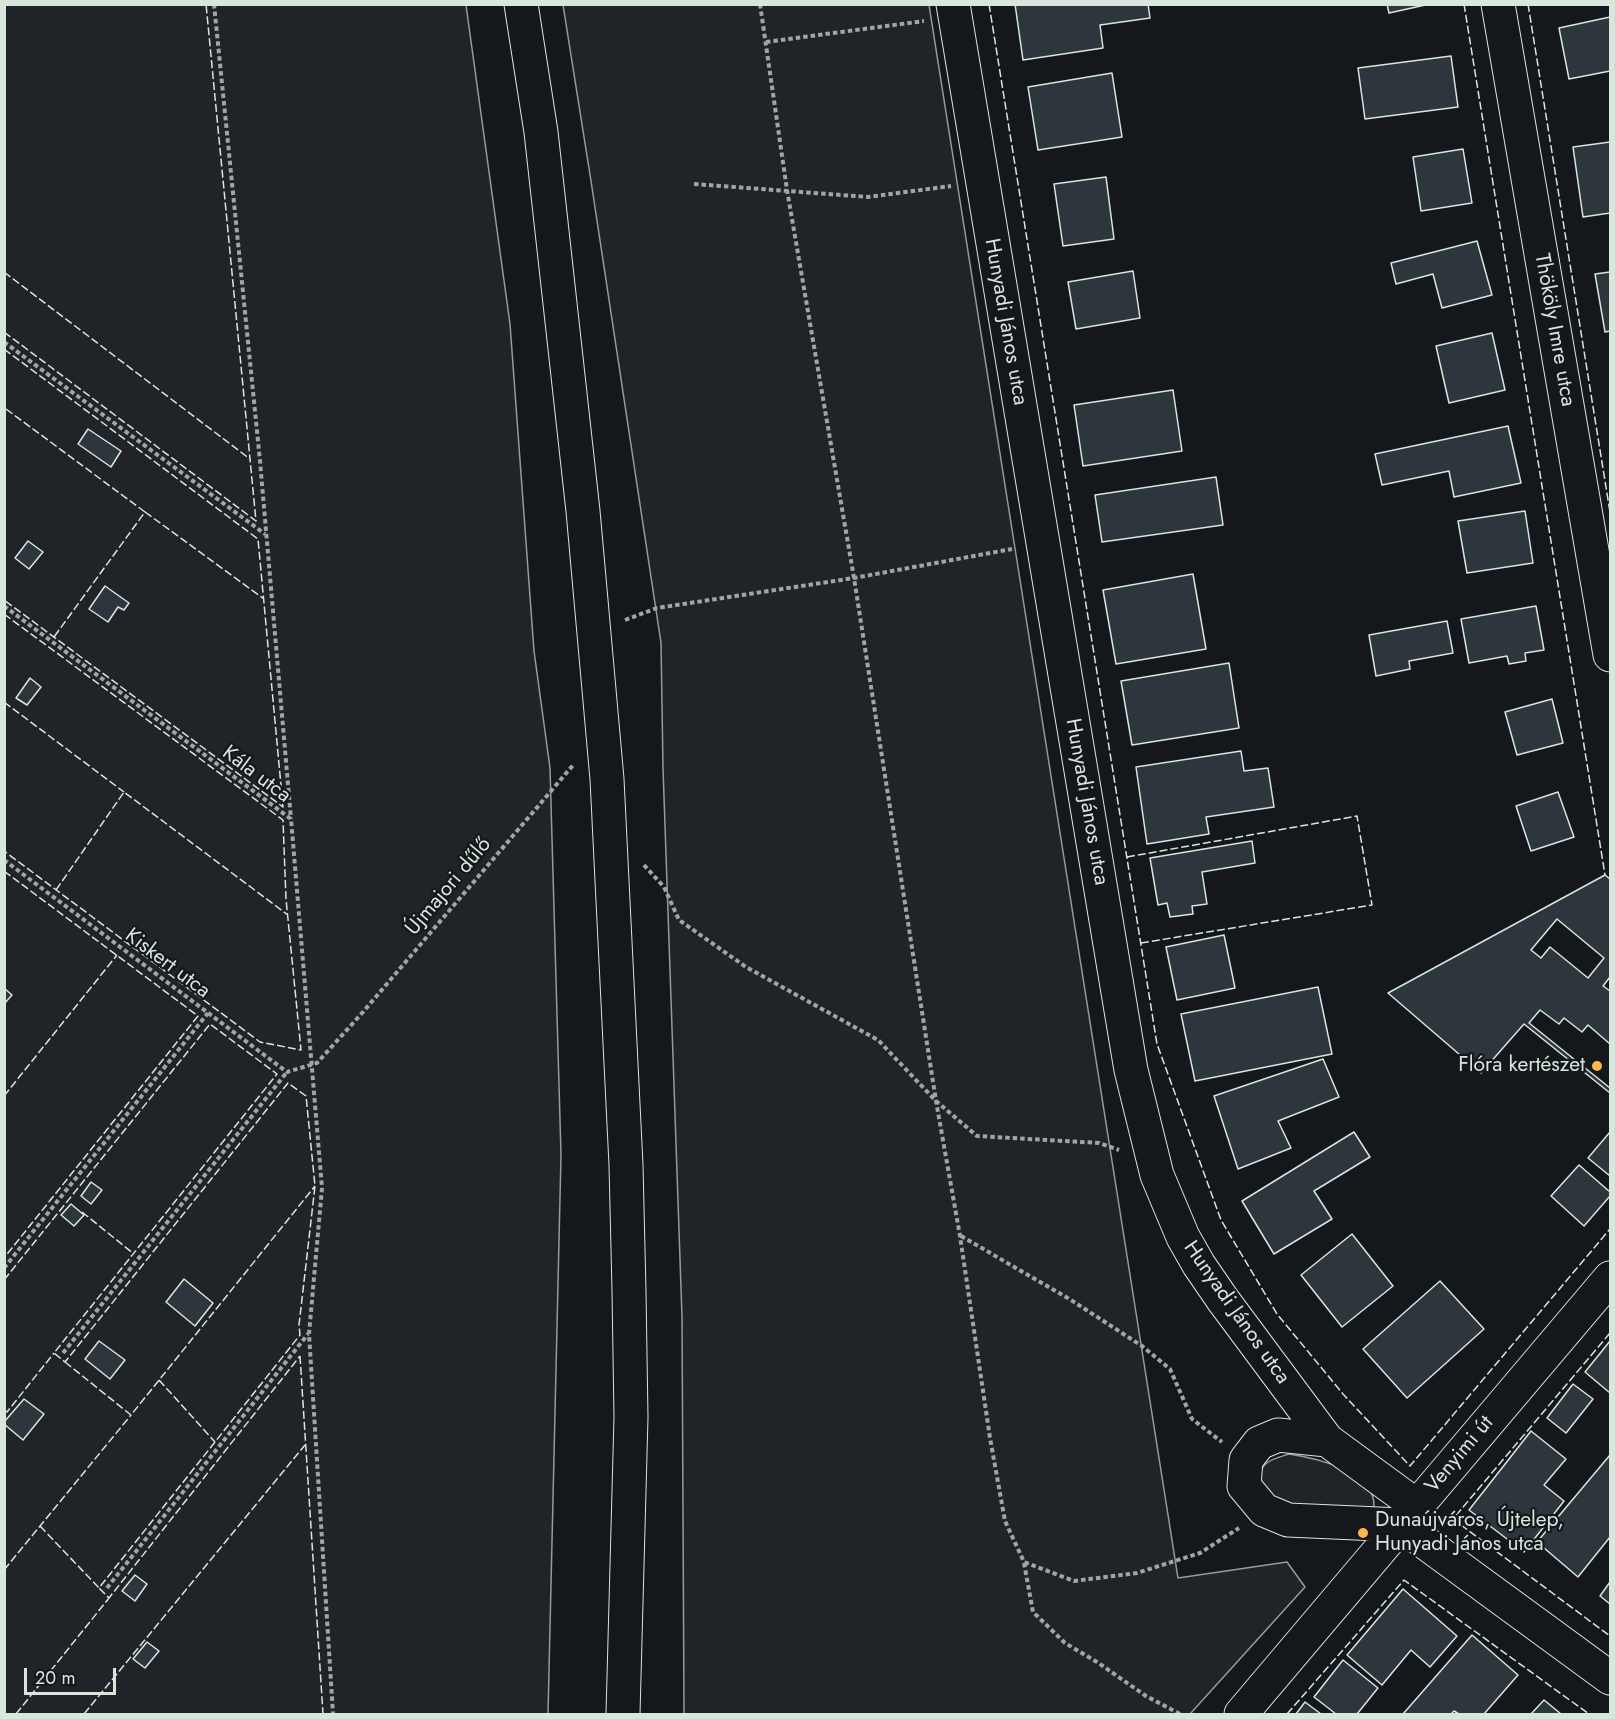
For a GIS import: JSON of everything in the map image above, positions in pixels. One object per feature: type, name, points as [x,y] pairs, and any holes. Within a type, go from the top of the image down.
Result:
[{"type":"street","points":[[521,4],[541,132],[583,511],[603,730],[609,831],[626,1154],[631,1394],[622,1714]]},
{"type":"street","name":"Thököly Imre utca","points":[[1498,4],[1611,655]]},
{"type":"street","name":"Hunyadi János utca","points":[[954,10],[1131,1070],[1157,1175],[1183,1236],[1199,1265],[1327,1440],[1409,1516],[1611,1678]]},
{"type":"street","name":"Venyimi út","points":[[1241,1714],[1611,1278]]},
{"type":"street","points":[[1327,1440],[1278,1435],[1259,1443],[1246,1460],[1244,1486],[1264,1510],[1288,1520],[1409,1516]]},
{"type":"path","points":[[214,4],[291,819]]},
{"type":"path","points":[[760,4],[787,190],[854,578],[1005,1521],[1024,1562],[1033,1612],[1065,1643],[1146,1696],[1180,1714]]},
{"type":"path","points":[[766,42],[954,10]]},
{"type":"path","points":[[694,184],[868,197],[981,181]]},
{"type":"path","points":[[4,342],[265,534]]},
{"type":"path","points":[[594,631],[657,608],[854,578],[1042,543]]},
{"type":"path","name":"Kála utca","points":[[4,606],[291,819],[322,1188],[309,1334],[333,1714]]},
{"type":"path","name":"Újmajori dűlő","points":[[311,1066],[317,1063],[363,1012],[603,730]]},
{"type":"path","points":[[609,831],[643,863],[664,887],[679,920],[746,967],[878,1040],[936,1101],[977,1136],[1099,1143],[1154,1161]]},
{"type":"path","name":"Kiskert utca","points":[[4,860],[287,1072]]},
{"type":"path","points":[[4,1268],[208,1013]]},
{"type":"path","points":[[63,1353],[287,1072],[311,1066]]},
{"type":"path","points":[[960,1236],[1071,1300],[1142,1347],[1170,1369],[1191,1419],[1246,1460]]},
{"type":"path","points":[[106,1588],[309,1334]]},
{"type":"path","points":[[1024,1562],[1074,1581],[1137,1573],[1200,1553],[1264,1510]]},
{"type":"shaded area","points":[[5,5],[466,5],[510,324],[534,651],[550,768],[561,1155],[548,1714],[5,1714]]},
{"type":"shaded area","points":[[563,5],[929,5],[1178,1578],[1287,1562],[1305,1587],[1190,1714],[684,1714],[682,1317],[663,768],[661,643]]},
{"type":"shaded area","points":[[1289,1454],[1328,1463],[1355,1475],[1372,1495],[1374,1507],[1340,1508],[1273,1502],[1258,1482],[1259,1475],[1267,1462]]},
{"type":"building","points":[[1015,4],[1148,4],[1150,18],[1100,25],[1103,48],[1023,60]]},
{"type":"building","points":[[1387,4],[1430,4],[1389,13]]},
{"type":"building","points":[[1610,17],[1610,71],[1569,79],[1559,28]]},
{"type":"building","points":[[1451,56],[1458,107],[1365,119],[1358,68]]},
{"type":"building","points":[[1112,73],[1122,137],[1038,150],[1028,87]]},
{"type":"building","points":[[1610,142],[1610,213],[1583,217],[1573,147]]},
{"type":"building","points":[[1463,149],[1472,203],[1421,211],[1413,157]]},
{"type":"building","points":[[1106,177],[1114,239],[1063,246],[1054,184]]},
{"type":"building","points":[[1477,241],[1492,295],[1442,308],[1433,274],[1396,284],[1391,263]]},
{"type":"building","points":[[1133,271],[1140,318],[1076,329],[1068,282]]},
{"type":"building","points":[[1610,272],[1610,331],[1605,332],[1595,274]]},
{"type":"building","points":[[1492,333],[1505,390],[1449,403],[1436,346]]},
{"type":"building","points":[[1173,390],[1182,451],[1083,466],[1074,405]]},
{"type":"building","points":[[1508,426],[1521,483],[1454,497],[1449,471],[1382,485],[1375,454]]},
{"type":"building","points":[[88,429],[121,451],[111,467],[78,444]]},
{"type":"building","points":[[1216,477],[1223,525],[1102,542],[1095,495]]},
{"type":"building","points":[[1525,511],[1533,563],[1467,573],[1458,521]]},
{"type":"building","points":[[28,541],[43,552],[29,569],[15,558]]},
{"type":"building","points":[[1193,574],[1206,649],[1116,664],[1103,590]]},
{"type":"building","points":[[105,586],[129,603],[124,610],[118,607],[108,622],[89,609]]},
{"type":"building","points":[[1536,606],[1544,650],[1525,653],[1526,661],[1509,664],[1507,656],[1469,663],[1461,619]]},
{"type":"building","points":[[1447,621],[1453,653],[1409,661],[1410,669],[1376,676],[1369,635]]},
{"type":"building","points":[[1229,663],[1239,728],[1132,745],[1121,681]]},
{"type":"building","points":[[30,678],[41,687],[27,705],[16,698]]},
{"type":"building","points":[[1552,699],[1563,743],[1517,755],[1505,712]]},
{"type":"building","points":[[1241,751],[1244,771],[1268,768],[1274,807],[1206,817],[1209,834],[1147,844],[1136,767]]},
{"type":"building","points":[[1558,792],[1574,837],[1531,851],[1516,806]]},
{"type":"building","points":[[1252,841],[1255,863],[1202,872],[1207,904],[1192,906],[1193,914],[1170,917],[1167,903],[1158,905],[1150,858]]},
{"type":"building","points":[[1605,875],[1610,879],[1610,977],[1603,986],[1610,991],[1610,1093],[1524,1024],[1481,1073],[1388,993]]},
{"type":"building","points":[[1557,919],[1604,958],[1588,978],[1550,947],[1541,958],[1531,950]]},
{"type":"building","points":[[1224,935],[1235,988],[1177,1000],[1166,947]]},
{"type":"building","points":[[1318,987],[1332,1054],[1195,1081],[1181,1014]]},
{"type":"building","points":[[4,988],[12,995],[4,1004]]},
{"type":"building","name":"Flóra kertészet","points":[[1540,1010],[1559,1024],[1564,1018],[1582,1032],[1588,1025],[1610,1044],[1610,1088],[1529,1023]]},
{"type":"building","points":[[1323,1059],[1339,1097],[1278,1121],[1291,1148],[1238,1169],[1214,1096]]},
{"type":"building","points":[[1354,1132],[1370,1157],[1314,1191],[1332,1219],[1274,1254],[1242,1201]]},
{"type":"building","points":[[1610,1132],[1610,1176],[1588,1158]]},
{"type":"building","points":[[1579,1165],[1610,1192],[1610,1196],[1584,1226],[1551,1196]]},
{"type":"building","points":[[91,1182],[102,1190],[91,1204],[81,1196]]},
{"type":"building","points":[[71,1204],[84,1215],[74,1226],[61,1215]]},
{"type":"building","points":[[1352,1234],[1393,1286],[1342,1327],[1301,1275]]},
{"type":"building","points":[[184,1279],[213,1303],[195,1326],[166,1302]]},
{"type":"building","points":[[1440,1281],[1484,1329],[1407,1398],[1363,1349]]},
{"type":"building","points":[[99,1341],[125,1360],[110,1379],[85,1359]]},
{"type":"building","points":[[1610,1341],[1610,1393],[1585,1372]]},
{"type":"building","points":[[1573,1384],[1593,1399],[1566,1433],[1547,1418]]},
{"type":"building","points":[[24,1399],[44,1414],[23,1440],[4,1422]]},
{"type":"building","points":[[1531,1431],[1566,1459],[1544,1485],[1564,1501],[1524,1552],[1469,1510]]},
{"type":"building","points":[[1610,1455],[1610,1537],[1578,1577],[1537,1542]]},
{"type":"building","points":[[135,1575],[147,1584],[135,1601],[122,1591]]},
{"type":"building","points":[[1610,1582],[1610,1604],[1600,1596]]},
{"type":"building","points":[[1403,1589],[1457,1636],[1430,1667],[1411,1650],[1382,1685],[1347,1655]]},
{"type":"building","points":[[1472,1635],[1518,1675],[1484,1714],[1459,1714],[1454,1711],[1451,1714],[1403,1714]]},
{"type":"building","points":[[147,1642],[159,1651],[145,1668],[133,1659]]},
{"type":"building","points":[[1343,1660],[1378,1688],[1357,1714],[1336,1714],[1314,1697]]},
{"type":"building","points":[[1544,1700],[1561,1714],[1531,1714]]},
{"type":"building","points":[[1305,1702],[1321,1714],[1296,1714]]},
{"type":"fence","points":[[4,332],[256,521],[206,4]]},
{"type":"fence","points":[[989,4],[1157,1044],[1221,1220],[1277,1314],[1343,1394],[1410,1466],[1610,1229]]},
{"type":"fence","points":[[1464,4],[1605,875]]},
{"type":"fence","points":[[1528,4],[1610,512]]},
{"type":"fence","points":[[4,272],[250,459]]},
{"type":"fence","points":[[4,349],[258,539],[283,807],[4,600]]},
{"type":"fence","points":[[6,409],[145,512],[54,637]]},
{"type":"fence","points":[[145,512],[264,599]]},
{"type":"fence","points":[[4,614],[283,820],[286,899],[301,1050],[260,1042],[4,851]]},
{"type":"fence","points":[[4,702],[124,792]]},
{"type":"fence","points":[[56,890],[124,792],[288,915]]},
{"type":"fence","points":[[1127,857],[1357,816],[1372,905],[1141,943]]},
{"type":"fence","points":[[4,871],[198,1016],[4,1258]]},
{"type":"fence","points":[[4,1096],[117,955]]},
{"type":"fence","points":[[4,1280],[210,1024],[277,1074],[54,1353],[65,1362],[288,1083],[306,1096],[315,1186],[299,1325],[300,1335],[99,1588],[109,1598],[300,1356]]},
{"type":"fence","points":[[65,1362],[131,1415],[315,1186]]},
{"type":"fence","points":[[82,1212],[134,1254]]},
{"type":"fence","points":[[1610,1333],[1453,1519],[1610,1636]]},
{"type":"fence","points":[[4,1410],[7,1412],[54,1353]]},
{"type":"fence","points":[[300,1356],[323,1714]]},
{"type":"fence","points":[[159,1380],[215,1442]]},
{"type":"fence","points":[[4,1570],[131,1415]]},
{"type":"fence","points":[[84,1714],[305,1445]]},
{"type":"fence","points":[[40,1526],[99,1588]]},
{"type":"fence","points":[[1287,1714],[1404,1580],[1589,1714]]},
{"type":"fence","points":[[16,1714],[109,1598]]},
{"type":"place","name":"Flóra kertészet","points":[[1597,1066]]},
{"type":"place","name":"Dunaújváros, Újtelep, Hunyadi János utca","points":[[1363,1533]]}]
